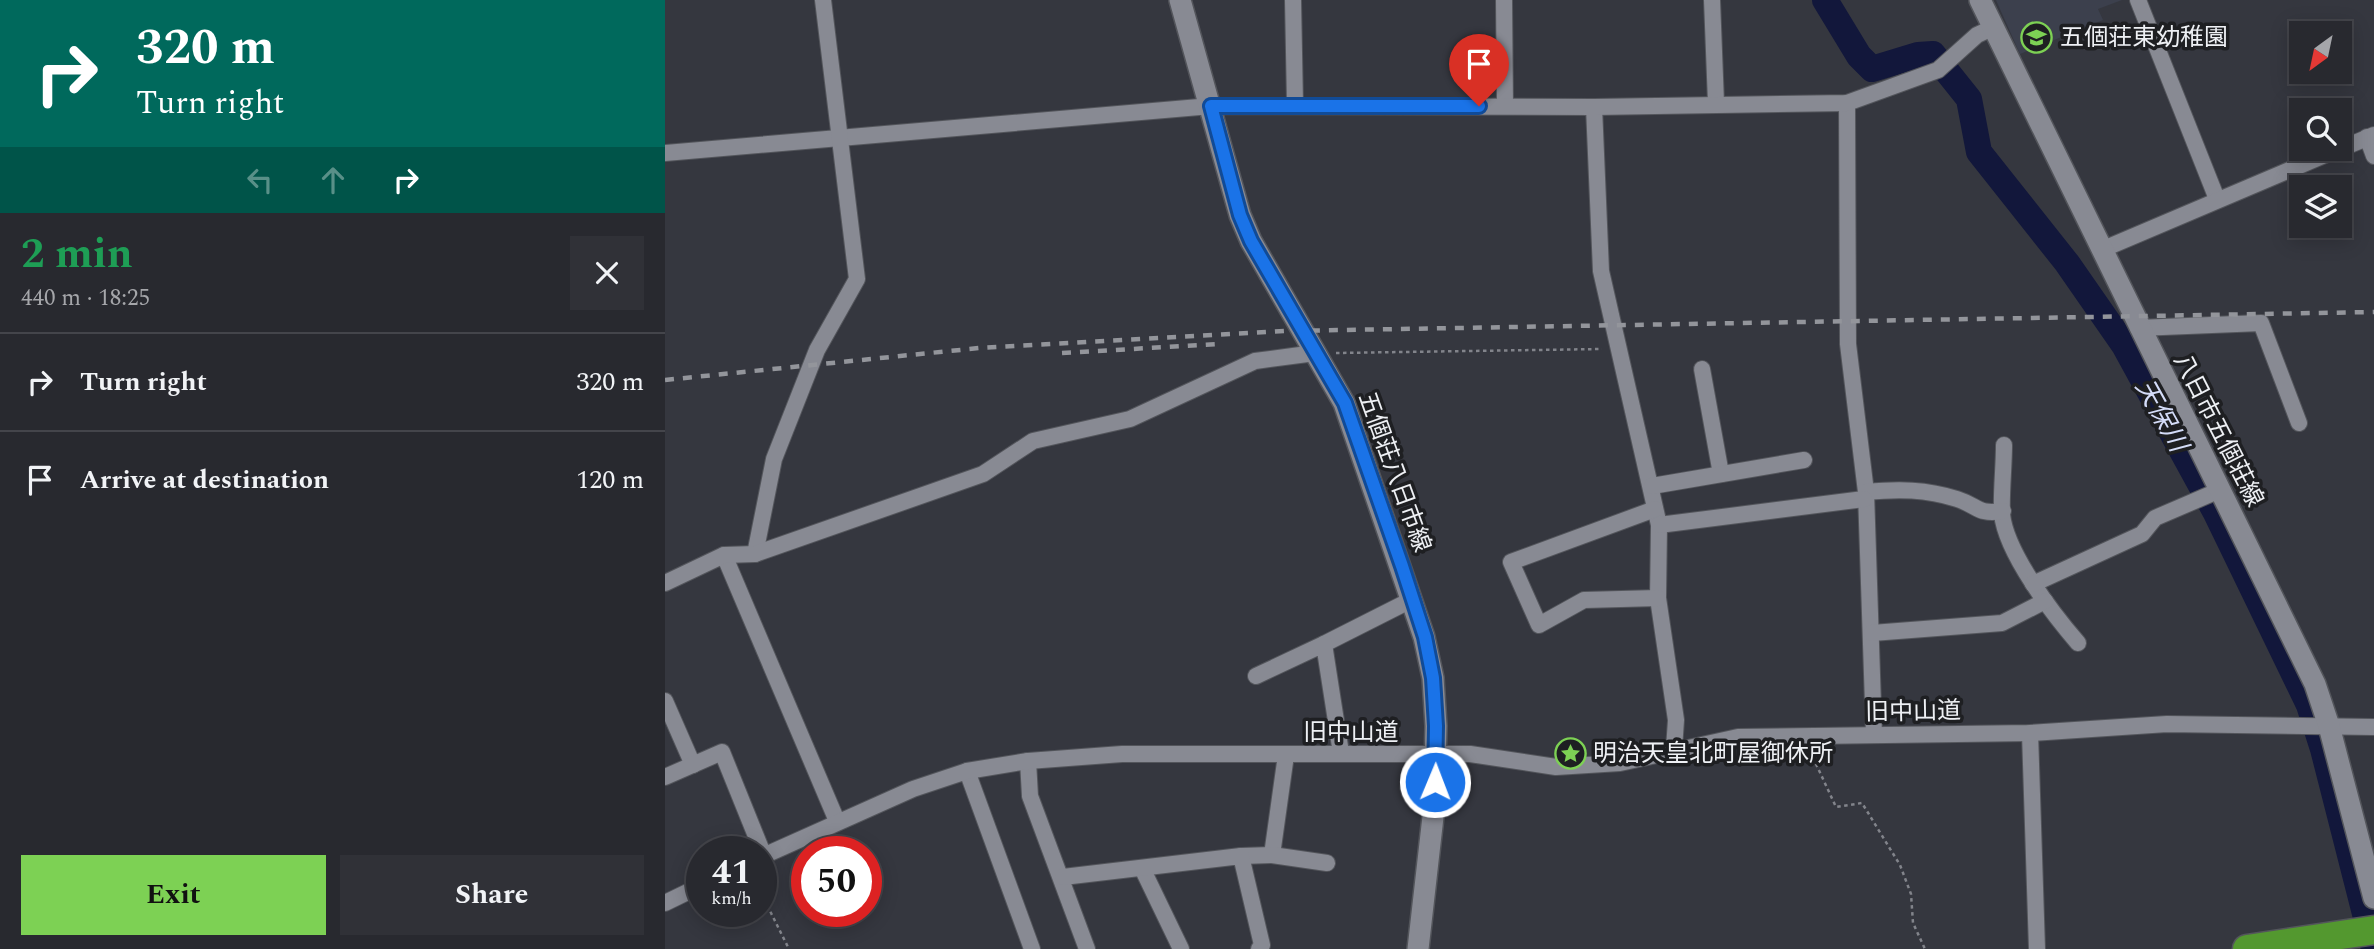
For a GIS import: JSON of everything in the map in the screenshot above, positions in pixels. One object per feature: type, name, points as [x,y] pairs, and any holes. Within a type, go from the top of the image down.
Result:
[{"type":"highway","points":[[2247,949],[2374,930]]},
{"type":"main road","name":"五個荘八日市線","points":[[1180,0],[1240,215],[1251,241],[1345,403],[1413,599],[1433,678],[1436,755],[1434,808],[1418,949]]},
{"type":"main road","name":"八日市五個荘線","points":[[1980,0],[2138,328],[2315,684],[2329,726],[2374,898]]},
{"type":"street","points":[[755,554],[774,459],[817,350],[857,279],[823,0]]},
{"type":"street","points":[[1293,0],[1295,104]]},
{"type":"street","points":[[1504,0],[1505,106]]},
{"type":"street","points":[[1712,0],[1716,103]]},
{"type":"street","points":[[2138,0],[2217,199]]},
{"type":"street","points":[[665,153],[1211,106],[1295,104],[1594,107],[1847,103],[1938,70],[1977,35],[1992,28]]},
{"type":"street","points":[[1847,103],[1848,344],[1865,496],[1874,734]]},
{"type":"street","points":[[1594,107],[1601,271],[1616,349],[1657,517],[1658,598],[1676,720],[1674,750]]},
{"type":"street","points":[[2352,144],[2370,136],[2374,156]]},
{"type":"street","points":[[2101,250],[2310,161]]},
{"type":"street","points":[[2138,328],[2261,323],[2299,423]]},
{"type":"street","points":[[665,583],[725,555],[755,554],[983,474],[1033,441],[1129,419],[1255,361],[1315,354]]},
{"type":"street","points":[[1702,369],[1721,474]]},
{"type":"street","points":[[2004,444],[2003,511],[2021,564],[2045,601],[2078,643]]},
{"type":"street","points":[[1651,486],[1804,460]]},
{"type":"street","points":[[1658,598],[1584,600],[1539,625],[1511,562],[1657,517],[1865,496],[1908,488],[1959,500],[1983,514],[2003,511]]},
{"type":"street","points":[[2033,584],[2142,534],[2155,518],[2220,490]]},
{"type":"street","points":[[725,555],[837,821]]},
{"type":"street","points":[[1256,676],[1413,599]]},
{"type":"street","points":[[1872,633],[2002,622],[2045,601]]},
{"type":"street","points":[[1324,644],[1341,753]]},
{"type":"street","points":[[665,701],[693,765]]},
{"type":"street","name":"旧中山道","points":[[777,849],[837,821],[967,771],[1028,761],[1122,754],[1470,754],[1556,767],[1620,763],[1738,737],[2030,733],[2167,724],[2374,727]]},
{"type":"street","points":[[2030,733],[2037,949]]},
{"type":"street","points":[[665,777],[722,752],[755,836]]},
{"type":"street","points":[[1272,855],[1286,755]]},
{"type":"street","points":[[1028,761],[1030,796],[1063,877],[1087,949]]},
{"type":"street","points":[[967,771],[1032,949]]},
{"type":"street","points":[[1063,877],[1241,856],[1272,855],[1327,863]]},
{"type":"street","points":[[1241,856],[1262,944],[1259,949]]},
{"type":"street","points":[[1142,868],[1181,949]]},
{"type":"street","points":[[665,903],[686,893]]},
{"type":"path","points":[[1315,354],[1616,349]]},
{"type":"path","points":[[1807,737],[1813,761],[1836,807],[1862,803],[1900,865],[1911,894],[1913,923],[1924,949]]},
{"type":"path","points":[[777,925],[789,949]]},
{"type":"shaded area","name":"五個荘東幼稚園","points":[[1996,0],[2122,0],[2098,9],[2103,20],[2020,54]]},
{"type":"waterway","name":"天保川","points":[[1825,0],[1859,56],[1872,69],[1918,55],[1933,54],[1969,99],[1979,152],[2067,263],[2124,345],[2216,513],[2309,705],[2323,749],[2374,949]]},
{"type":"railway","points":[[665,380],[979,348],[1285,331],[2374,312]]},
{"type":"railway","points":[[1062,353],[1219,344]]},
{"type":"place","name":"五個荘東幼稚園","points":[[2037,37]]},
{"type":"place","name":"明治天皇北町屋御休所","points":[[1570,753]]},
{"type":"route","points":[[1435,782],[1433,678],[1425,637],[1402,566],[1345,403],[1280,294],[1240,215],[1211,106],[1479,106]]}]
